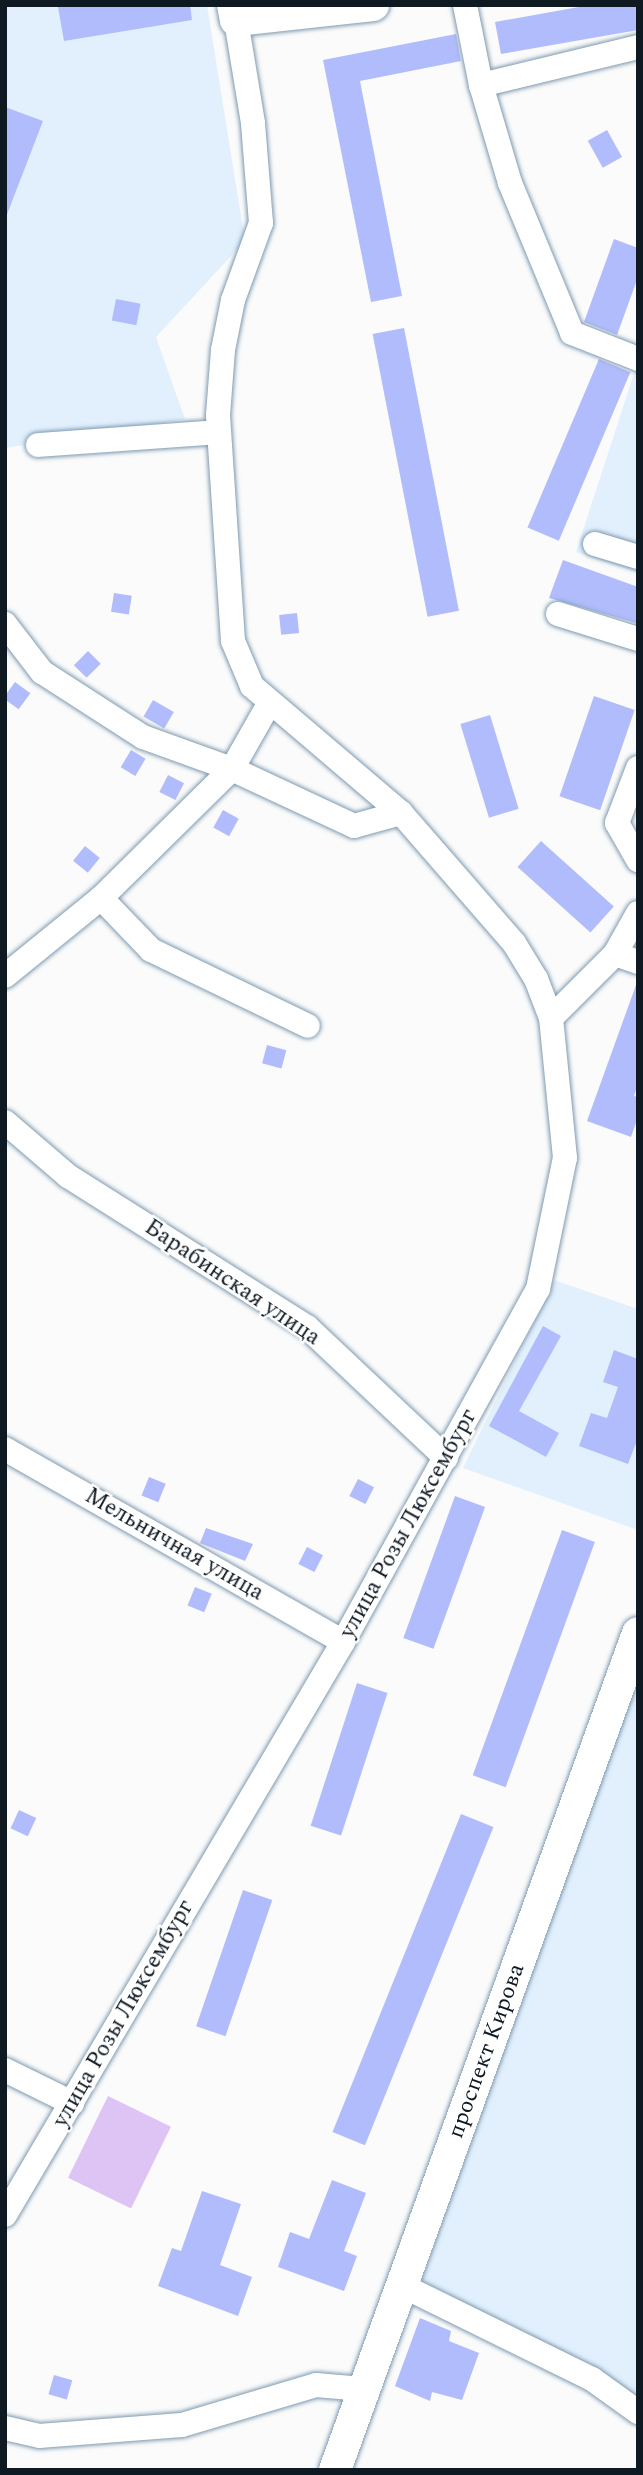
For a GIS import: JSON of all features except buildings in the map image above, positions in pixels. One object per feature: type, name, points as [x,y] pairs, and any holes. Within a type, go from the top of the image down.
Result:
[{"type":"main road","points":[[235,12],[373,5]]},
{"type":"main road","name":"проспект Кирова","points":[[335,2470],[638,1633]]},
{"type":"street","points":[[465,5],[481,85],[510,183],[572,333],[638,359]]},
{"type":"street","name":"улица Розы Люксембург","points":[[5,2215],[343,1642],[538,1289],[555,1226],[565,1158],[551,1018],[536,979],[514,943],[401,813],[349,765],[269,704],[252,686],[233,641],[219,432],[223,350],[233,300],[261,223],[253,123],[235,12]]},
{"type":"street","points":[[481,85],[638,47]]},
{"type":"street","points":[[38,445],[219,432]]},
{"type":"street","points":[[595,544],[638,557]]},
{"type":"street","points":[[558,614],[638,639]]},
{"type":"street","points":[[5,624],[42,672],[143,737],[232,769],[354,826],[401,813]]},
{"type":"street","points":[[5,976],[101,898],[232,769],[269,704]]},
{"type":"street","points":[[638,768],[617,823],[638,860]]},
{"type":"street","points":[[101,898],[150,950],[308,1026]]},
{"type":"street","points":[[551,1018],[627,958],[638,913]]},
{"type":"street","name":"Барабинская улица","points":[[5,1122],[68,1176],[307,1328],[446,1458]]},
{"type":"street","name":"Мельничная улица","points":[[5,1449],[343,1642]]},
{"type":"street","points":[[5,2070],[72,2103]]},
{"type":"street","points":[[403,2286],[592,2379],[638,2412]]},
{"type":"street","points":[[5,2428],[39,2436],[182,2425],[316,2385],[363,2389]]},
{"type":"shaded area","points":[[5,5],[207,5],[245,241],[156,337],[185,419],[5,448]]},
{"type":"shaded area","points":[[638,361],[638,573],[576,552]]},
{"type":"shaded area","points":[[554,1280],[638,1309],[638,1530],[463,1468]]},
{"type":"shaded area","points":[[638,1679],[638,2402],[418,2291]]},
{"type":"shaded area","points":[[108,2096],[171,2127],[131,2208],[68,2178]]}]
